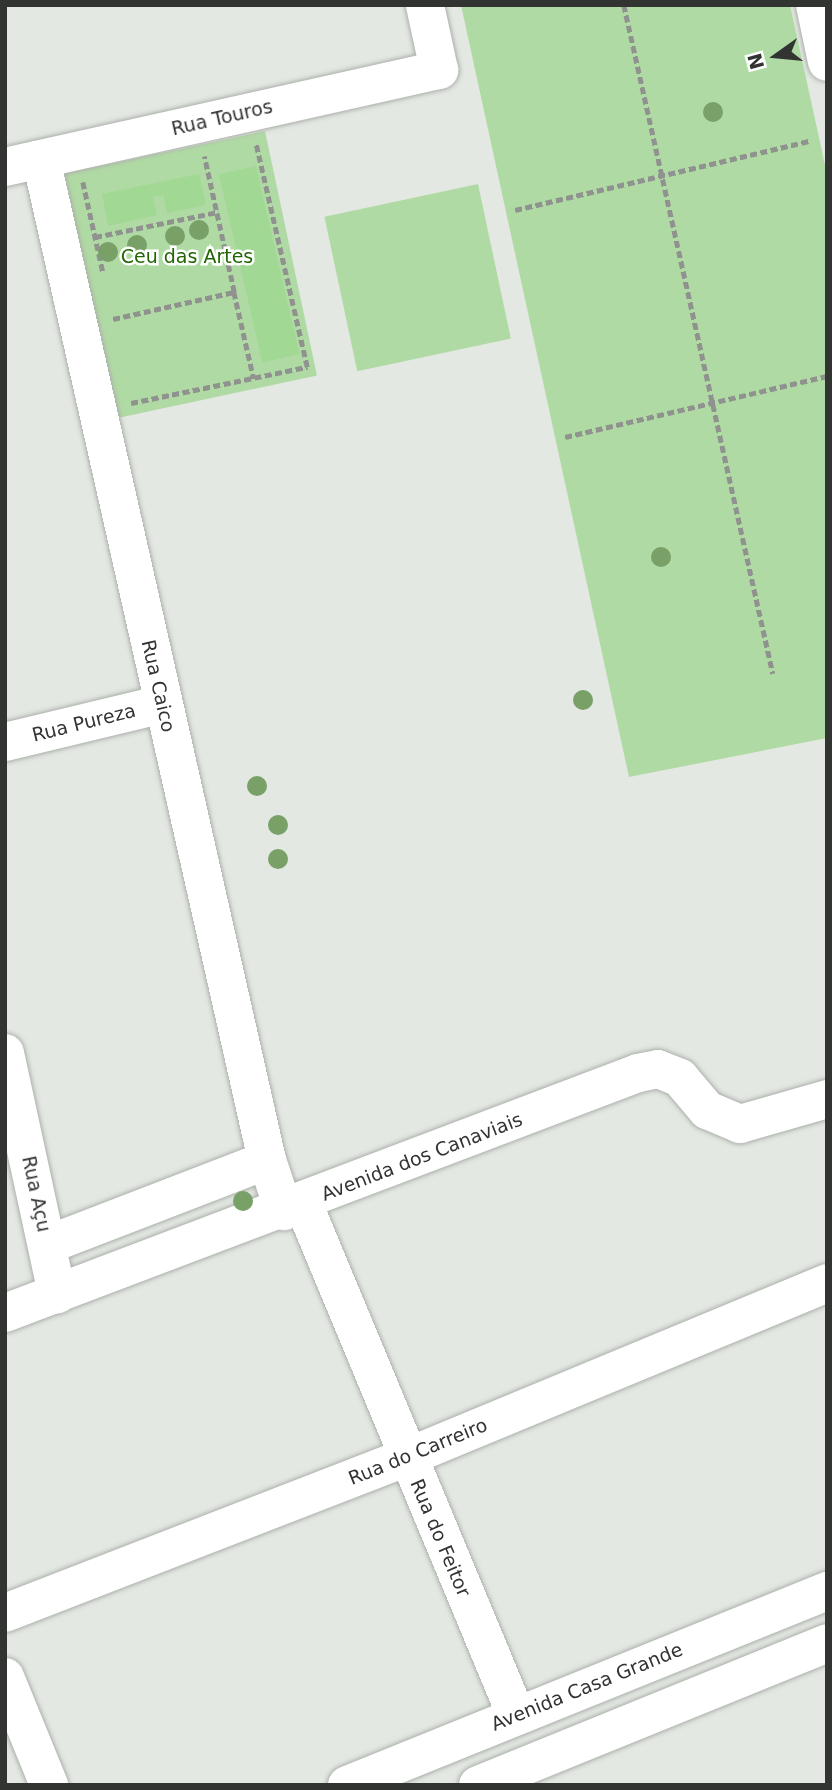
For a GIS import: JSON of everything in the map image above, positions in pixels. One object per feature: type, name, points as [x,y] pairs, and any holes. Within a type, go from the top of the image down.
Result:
[{"type":"street","name":"Rua Touros","points":[[23,163],[204,147],[439,70],[425,5]]},
{"type":"street","points":[[815,5],[827,62]]},
{"type":"street","name":"Rua Caico","points":[[23,163],[102,324],[163,704],[267,1160],[294,1207]]},
{"type":"street","name":"Rua Pureza","points":[[5,742],[163,704]]},
{"type":"street","name":"Rua Açu","points":[[5,1053],[57,1294]]},
{"type":"street","name":"Avenida dos Canaviais","points":[[5,1313],[294,1207],[648,1071],[680,1078],[707,1110],[740,1124],[827,1099]]},
{"type":"street","points":[[47,1245],[267,1160]]},
{"type":"street","name":"Rua do Feitor","points":[[294,1207],[516,1716]]},
{"type":"street","name":"Rua do Carreiro","points":[[5,1613],[405,1458],[827,1283]]},
{"type":"street","name":"Avenida Casa Grande","points":[[347,1785],[389,1777],[516,1716],[827,1591]]},
{"type":"street","points":[[478,1785],[827,1643]]},
{"type":"street","points":[[5,1676],[49,1785]]},
{"type":"path","points":[[624,5],[773,674]]},
{"type":"path","points":[[515,210],[810,141]]},
{"type":"path","points":[[129,393],[132,406],[307,367],[256,143],[243,146]]},
{"type":"path","points":[[204,147],[254,379]]},
{"type":"path","points":[[97,178],[83,181],[104,277]]},
{"type":"path","points":[[95,237],[218,212]]},
{"type":"path","points":[[102,324],[234,292]]},
{"type":"path","points":[[102,324],[110,304]]},
{"type":"path","points":[[565,437],[827,376]]},
{"type":"green space","points":[[461,5],[790,5],[827,174],[827,738],[629,777]]},
{"type":"green space","name":"Ceu das Artes","points":[[265,131],[317,376],[116,418],[64,174]]},
{"type":"green space","points":[[478,184],[511,339],[357,371],[324,217]]},
{"type":"building","points":[[256,166],[299,354],[262,363],[219,175]]},
{"type":"building","points":[[199,174],[206,205],[167,213],[163,195],[153,197],[157,215],[108,226],[102,194]]}]
